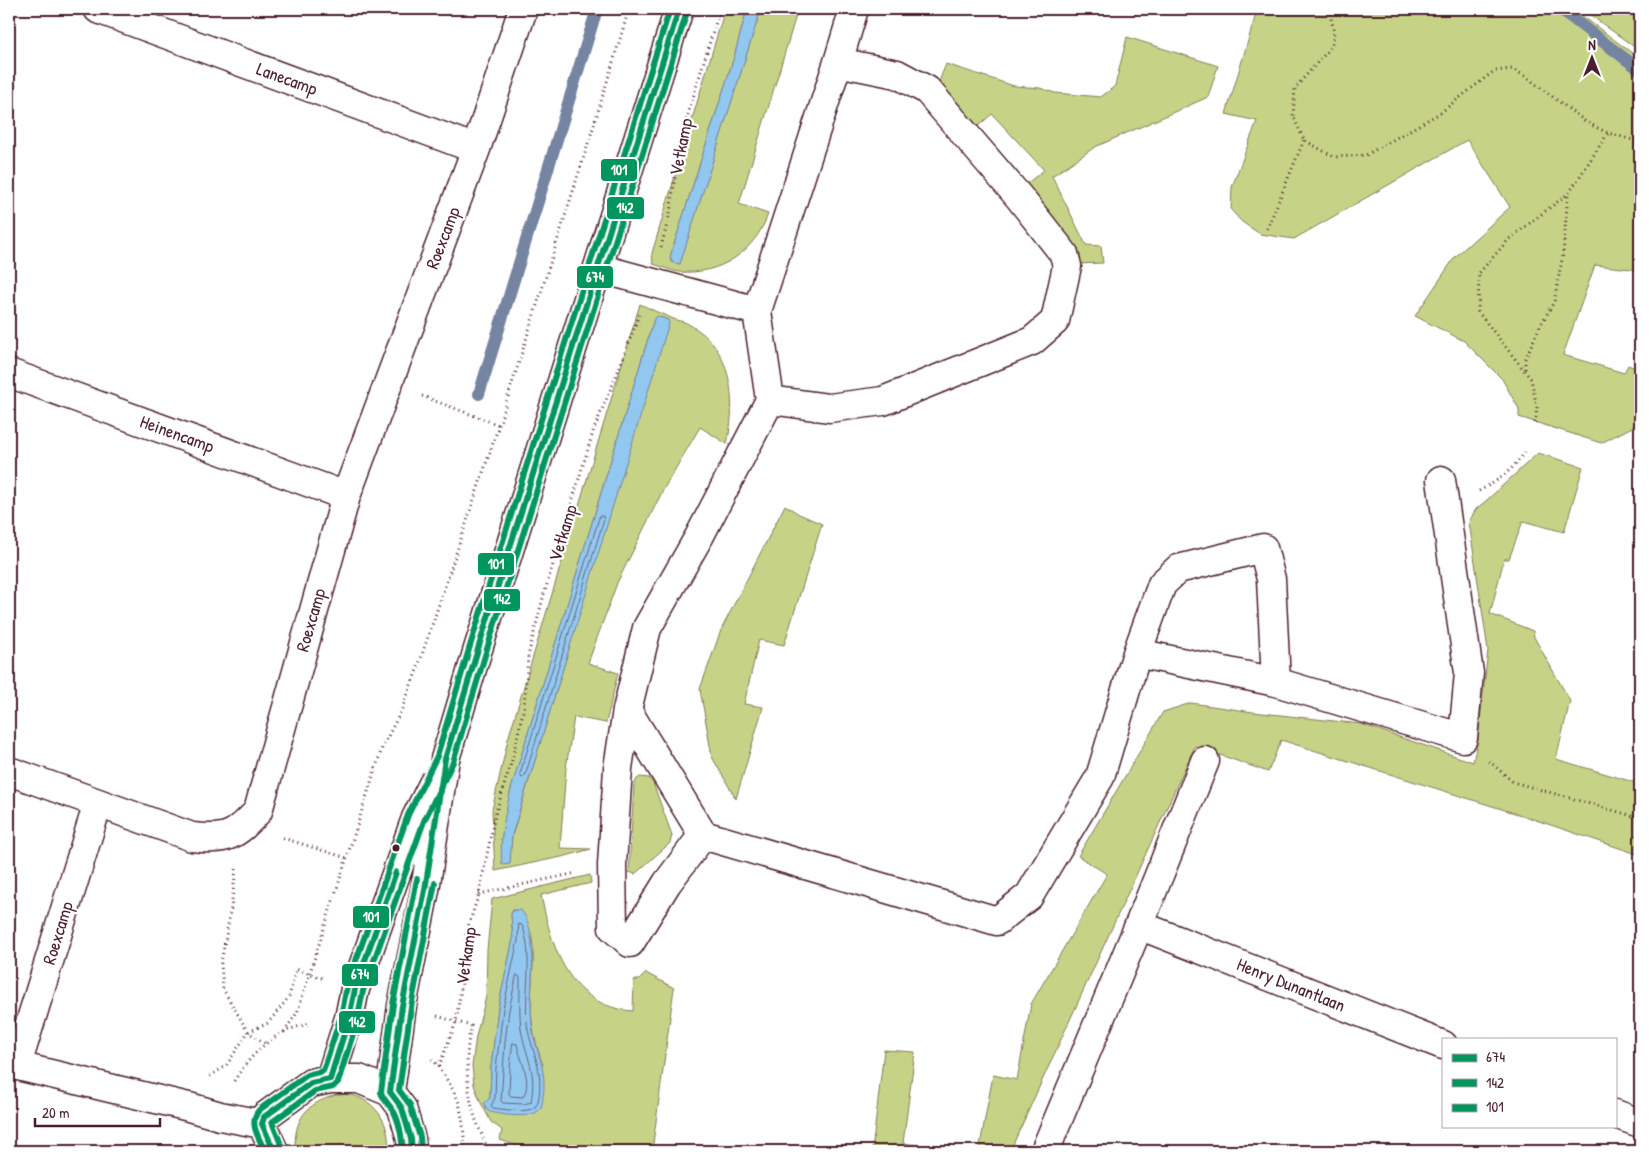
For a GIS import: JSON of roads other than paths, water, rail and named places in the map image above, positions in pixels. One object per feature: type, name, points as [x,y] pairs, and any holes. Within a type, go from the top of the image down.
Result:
[{"type":"street","name":"Lanecamp","points":[[98,9],[476,149]]},
{"type":"street","name":"Roexcamp","points":[[13,1064],[98,803],[192,837],[220,838],[230,836],[244,826],[258,811],[346,496],[476,149],[523,9]]},
{"type":"street","points":[[390,1092],[402,1006],[424,890],[445,759],[679,9]]},
{"type":"street","points":[[703,835],[667,883],[630,943],[613,928],[612,865],[618,768],[627,710],[647,628],[700,535],[770,400],[756,311],[854,9]]},
{"type":"street","points":[[770,400],[829,408],[883,401],[1032,340],[1055,321],[1067,266],[1064,254],[1019,197],[927,90],[897,74],[838,62]]},
{"type":"street","points":[[598,268],[756,311]]},
{"type":"street","name":"Heinencamp","points":[[9,373],[346,496]]},
{"type":"street","points":[[1138,653],[1276,682],[1463,738],[1469,673],[1440,480]]},
{"type":"street","points":[[627,710],[703,835],[997,921],[1029,896],[1100,777],[1138,653],[1162,584],[1178,569],[1263,548],[1271,579],[1276,682]]},
{"type":"street","points":[[330,1079],[349,1018],[355,988],[416,818],[445,759]]},
{"type":"street","points":[[1045,1151],[1205,762]]},
{"type":"street","points":[[9,771],[98,803]]},
{"type":"street","name":"Henry Dunantlaan","points":[[1139,925],[1442,1045]]},
{"type":"street","points":[[13,1064],[220,1116],[262,1124]]},
{"type":"street","points":[[274,1151],[262,1124],[264,1117],[311,1083],[330,1079],[359,1079],[390,1092],[402,1108],[411,1139],[412,1151]]},
{"type":"street","points":[[1616,1114],[1640,1124]]},
{"type":"water","points":[[747,9],[761,9],[680,264],[673,263],[670,257],[734,57]]},
{"type":"water","points":[[657,316],[668,320],[669,323],[512,835],[510,864],[504,865],[502,864],[501,854],[502,836],[511,789],[654,319]]},
{"type":"water","points":[[513,910],[521,910],[530,929],[532,941],[532,1020],[544,1078],[541,1108],[537,1112],[525,1115],[490,1112],[484,1103],[490,1098],[491,1067],[498,1008],[513,939],[511,914]]},
{"type":"waterway","points":[[479,394],[597,9]]},
{"type":"waterway","points":[[1560,9],[1640,70]]}]
